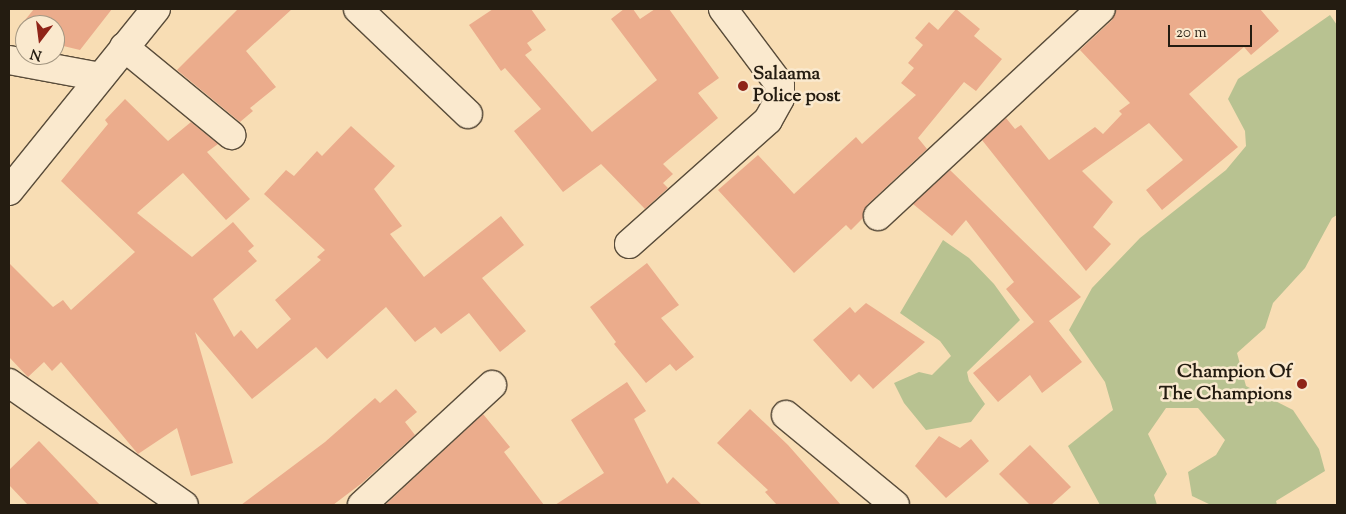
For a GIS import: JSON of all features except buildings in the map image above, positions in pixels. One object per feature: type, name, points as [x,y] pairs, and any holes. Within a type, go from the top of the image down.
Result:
[{"type":"street","points":[[9,191],[156,9]]},
{"type":"street","points":[[358,9],[468,114]]},
{"type":"street","points":[[630,244],[768,120],[780,98],[780,85],[723,9]]},
{"type":"street","points":[[878,216],[1101,9]]},
{"type":"street","points":[[124,47],[231,135]]},
{"type":"street","points":[[9,60],[100,77]]},
{"type":"street","points":[[9,384],[184,505]]},
{"type":"street","points":[[362,505],[492,385]]},
{"type":"street","points":[[786,415],[896,505]]},
{"type":"green space","points":[[1330,15],[1337,25],[1337,215],[1332,218],[1305,268],[1273,303],[1265,328],[1237,353],[1246,386],[1293,410],[1319,449],[1325,471],[1276,501],[1277,505],[1211,505],[1192,496],[1188,472],[1216,455],[1225,440],[1198,408],[1166,408],[1148,434],[1167,474],[1154,495],[1157,505],[1100,505],[1068,446],[1113,410],[1105,382],[1069,330],[1092,288],[1140,238],[1226,170],[1246,146],[1245,131],[1228,99],[1238,79]]},
{"type":"green space","points":[[943,240],[969,258],[994,284],[1020,320],[967,372],[969,381],[985,404],[971,422],[926,430],[904,403],[894,383],[919,372],[932,375],[951,356],[940,341],[900,313]]},
{"type":"place","name":"Salaama Police post","points":[[743,86]]},
{"type":"place","name":"Champion Of The Champions","points":[[1302,384]]}]
